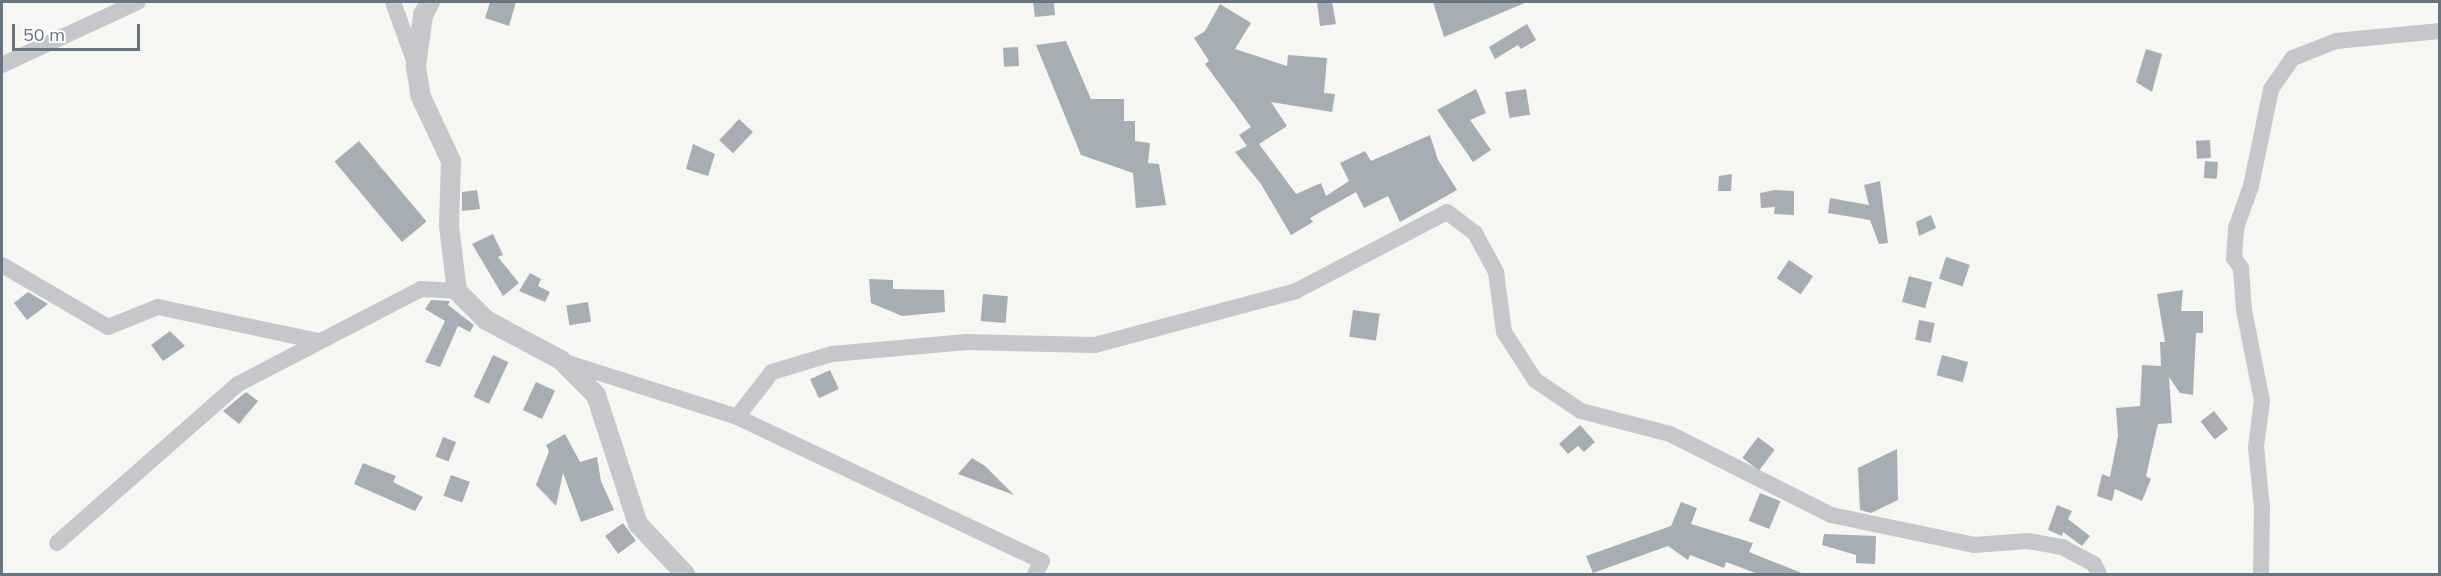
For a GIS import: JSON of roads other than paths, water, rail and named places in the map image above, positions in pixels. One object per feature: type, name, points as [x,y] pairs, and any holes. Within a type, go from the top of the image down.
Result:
[{"type":"street","points":[[2,65],[138,2]]},
{"type":"street","points":[[393,2],[416,67],[421,97],[451,161],[449,226],[457,291],[486,320],[561,360],[737,417],[1042,561],[1035,574]]},
{"type":"street","points":[[416,67],[423,15],[430,2]]},
{"type":"street","points":[[2261,574],[2262,508],[2256,447],[2262,400],[2244,310],[2241,268],[2234,258],[2236,228],[2251,186],[2271,89],[2294,58],[2336,41],[2439,31]]},
{"type":"street","points":[[737,417],[772,372],[832,354],[966,342],[1095,345],[1296,291],[1447,212],[1475,234],[1491,262],[1496,272],[1504,332],[1535,380],[1581,411],[1670,434],[1831,515],[1974,545],[2028,541],[2062,547],[2094,564],[2099,574]]},
{"type":"street","points":[[2,265],[108,327],[158,307],[318,341]]},
{"type":"street","points":[[57,543],[238,384],[421,289],[457,291]]},
{"type":"street","points":[[561,360],[596,395],[638,524],[685,574]]}]
